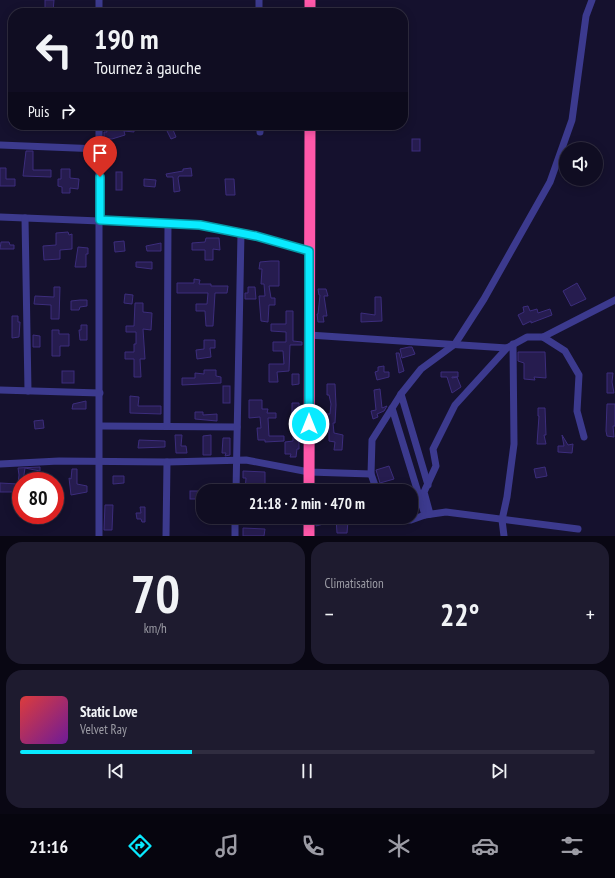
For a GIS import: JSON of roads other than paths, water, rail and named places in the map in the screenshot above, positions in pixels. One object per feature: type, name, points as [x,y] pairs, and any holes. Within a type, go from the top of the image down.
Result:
[{"type":"highway","points":[[309,484],[310,130]]},
{"type":"highway","points":[[309,524],[309,536]]},
{"type":"street","points":[[375,484],[371,474],[372,440],[401,394],[421,369],[455,344],[484,300],[550,182],[572,120],[586,16],[592,0]]},
{"type":"street","points":[[99,536],[100,130]]},
{"type":"street","points":[[0,145],[100,149]]},
{"type":"street","points":[[0,217],[200,225],[241,233],[309,251]]},
{"type":"street","points":[[25,218],[28,391]]},
{"type":"street","points":[[167,426],[168,224]]},
{"type":"street","points":[[236,484],[241,233]]},
{"type":"street","points":[[428,515],[424,492],[436,466],[432,449],[455,405],[510,346],[527,337],[542,337],[615,300]]},
{"type":"street","points":[[309,335],[510,346]]},
{"type":"street","points":[[542,337],[565,351],[579,375],[577,410],[584,437]]},
{"type":"street","points":[[504,536],[502,520],[507,497],[514,444],[510,346]]},
{"type":"street","points":[[0,390],[100,393]]},
{"type":"street","points":[[401,394],[428,485]]},
{"type":"street","points":[[392,408],[428,515]]},
{"type":"street","points":[[100,426],[237,427]]},
{"type":"street","points":[[0,464],[59,461],[167,462],[246,460],[309,472],[371,474]]},
{"type":"street","points":[[166,536],[167,462]]},
{"type":"street","points":[[418,518],[446,512],[578,529]]},
{"type":"street","points":[[235,524],[235,536]]}]
